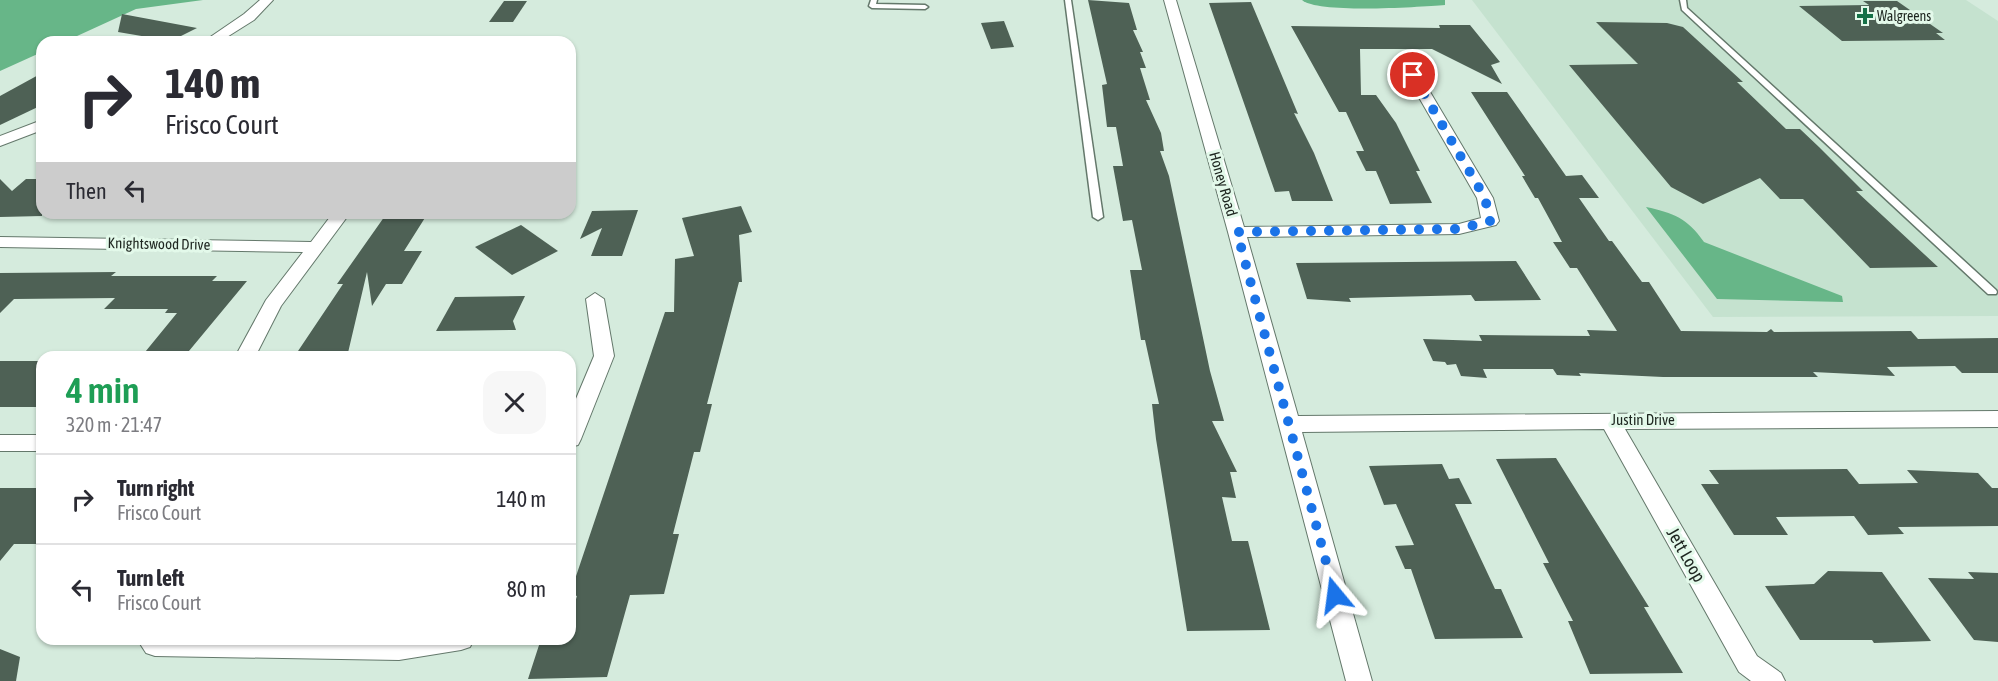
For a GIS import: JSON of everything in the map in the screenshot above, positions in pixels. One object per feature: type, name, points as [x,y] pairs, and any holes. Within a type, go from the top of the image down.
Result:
[{"type":"street","points":[[219,36],[249,17],[267,0]]},
{"type":"street","name":"Honey Road","points":[[1170,0],[1237,232],[1359,681]]},
{"type":"street","points":[[1237,232],[1459,229],[1490,221],[1485,198],[1413,75]]},
{"type":"street","points":[[0,141],[36,127]]},
{"type":"street","points":[[248,351],[273,304],[338,219]]},
{"type":"street","name":"Knightswood Drive","points":[[0,242],[318,247]]},
{"type":"street","points":[[576,424],[603,356],[596,299]]},
{"type":"street","name":"Justin Drive","points":[[1288,424],[1998,419]]},
{"type":"street","name":"Jett Loop","points":[[1609,420],[1748,664],[1772,681]]},
{"type":"street","points":[[0,443],[36,443]]},
{"type":"street","points":[[154,645],[399,649],[424,645]]},
{"type":"lane","points":[[874,0],[872,6],[925,7]]},
{"type":"lane","points":[[1068,0],[1098,217]]},
{"type":"lane","points":[[1683,0],[1684,9],[1992,292]]},
{"type":"shaded area","points":[[0,0],[203,0],[136,9],[77,36],[36,36],[36,55],[0,71]]},
{"type":"shaded area","points":[[1302,0],[1445,0],[1445,5],[1347,8],[1327,7]]},
{"type":"shaded area","points":[[1472,0],[1966,0],[1998,21],[1998,316],[1713,317]]},
{"type":"shaded area","points":[[1646,207],[1686,222],[1704,242],[1842,296],[1843,302],[1717,299]]},
{"type":"building","points":[[1088,0],[1129,3],[1137,30],[1133,30],[1143,52],[1140,52],[1146,68],[1140,68],[1150,100],[1146,100],[1161,133],[1164,151],[1160,151],[1169,176],[1210,371],[1224,421],[1212,421],[1237,472],[1230,472],[1236,498],[1222,497],[1232,541],[1248,541],[1270,630],[1187,631],[1156,439],[1152,404],[1159,404],[1145,340],[1141,340],[1130,270],[1142,270],[1132,220],[1123,221],[1113,166],[1123,166],[1116,127],[1107,127],[1102,85],[1107,84]]},
{"type":"building","points":[[504,1],[527,1],[513,22],[489,22]]},
{"type":"building","name":"Walgreens","points":[[1863,1],[1897,1],[1943,33],[1936,33],[1945,40],[1842,41],[1799,6],[1869,5]]},
{"type":"building","points":[[1251,2],[1298,114],[1294,113],[1314,153],[1333,201],[1292,201],[1289,191],[1275,192],[1209,3]]},
{"type":"building","points":[[122,14],[197,28],[181,36],[142,36],[118,32]]},
{"type":"building","points":[[1004,21],[1014,47],[991,49],[981,23]]},
{"type":"building","points":[[1596,22],[1667,23],[1683,27],[1743,82],[1737,82],[1786,129],[1800,129],[1863,191],[1856,191],[1938,267],[1870,268],[1803,199],[1780,199],[1760,178],[1703,204],[1671,187],[1569,65],[1638,64]]},
{"type":"building","points":[[1439,25],[1470,25],[1500,62],[1491,65],[1502,84],[1432,49],[1360,49],[1361,95],[1376,95],[1396,123],[1420,171],[1416,171],[1432,203],[1390,204],[1376,171],[1366,171],[1356,151],[1364,151],[1346,112],[1339,112],[1291,26],[1440,28]]},
{"type":"building","points":[[36,76],[36,108],[0,125],[0,96]]},
{"type":"building","points":[[1471,92],[1507,92],[1566,176],[1582,175],[1599,198],[1579,198],[1609,241],[1612,241],[1642,282],[1649,282],[1681,331],[1767,332],[1771,329],[1774,332],[1911,331],[1918,339],[1998,338],[1998,373],[1962,373],[1955,366],[1887,367],[1895,376],[1813,372],[1818,377],[1663,377],[1579,373],[1581,376],[1557,375],[1553,369],[1483,369],[1487,378],[1461,376],[1456,364],[1447,365],[1445,362],[1433,361],[1423,339],[1482,341],[1479,335],[1590,336],[1587,330],[1617,331],[1577,268],[1570,268],[1553,242],[1562,242],[1538,198],[1535,198],[1522,176],[1525,176]]},
{"type":"building","points":[[0,179],[12,191],[26,179],[36,179],[36,216],[0,217]]},
{"type":"building","points":[[741,206],[752,232],[739,235],[742,282],[739,282],[707,404],[712,404],[700,452],[694,452],[673,534],[679,534],[664,594],[630,595],[607,677],[528,679],[539,645],[576,645],[576,576],[665,312],[674,312],[675,259],[694,256],[682,218]]},
{"type":"building","points":[[638,210],[622,256],[591,256],[602,228],[580,239],[592,211]]},
{"type":"building","points":[[383,219],[424,219],[404,251],[422,251],[402,284],[386,284],[372,306],[367,272],[348,351],[298,351],[343,284],[337,284]]},
{"type":"building","points":[[521,225],[558,251],[512,275],[475,247]]},
{"type":"building","points":[[1516,261],[1541,300],[1475,301],[1471,295],[1349,298],[1351,302],[1307,299],[1296,263]]},
{"type":"building","points":[[116,272],[111,276],[217,276],[212,281],[247,281],[189,351],[146,351],[177,313],[165,313],[168,309],[104,309],[115,298],[14,299],[0,313],[0,273]]},
{"type":"building","points":[[525,296],[513,321],[516,330],[436,331],[455,297]]},
{"type":"building","points":[[0,361],[36,361],[36,407],[0,407]]},
{"type":"building","points":[[1556,458],[1649,607],[1644,607],[1683,673],[1590,674],[1568,621],[1573,621],[1543,563],[1549,563],[1496,459]]},
{"type":"building","points":[[1442,464],[1449,479],[1459,478],[1472,504],[1455,504],[1495,589],[1501,589],[1523,638],[1435,639],[1411,569],[1405,569],[1395,546],[1414,545],[1396,504],[1384,505],[1369,466]]},
{"type":"building","points":[[1847,469],[1859,484],[1918,483],[1907,470],[1978,473],[1992,488],[1998,488],[1998,526],[1898,527],[1904,534],[1868,535],[1854,516],[1776,517],[1788,535],[1734,535],[1701,484],[1719,484],[1709,470]]},
{"type":"building","points":[[0,488],[36,488],[36,544],[14,544],[0,561]]},
{"type":"building","points":[[1828,571],[1882,572],[1931,641],[1874,643],[1872,640],[1800,640],[1765,586],[1814,584]]},
{"type":"building","points":[[1968,572],[1998,573],[1998,642],[1974,640],[1928,578],[1974,579]]},
{"type":"building","points":[[0,649],[20,657],[16,681],[0,681]]},
{"type":"place","name":"Walgreens","points":[[1865,16]]},
{"type":"route","points":[[1335,595],[1237,232],[1459,229],[1490,221],[1485,198],[1413,75]]}]
